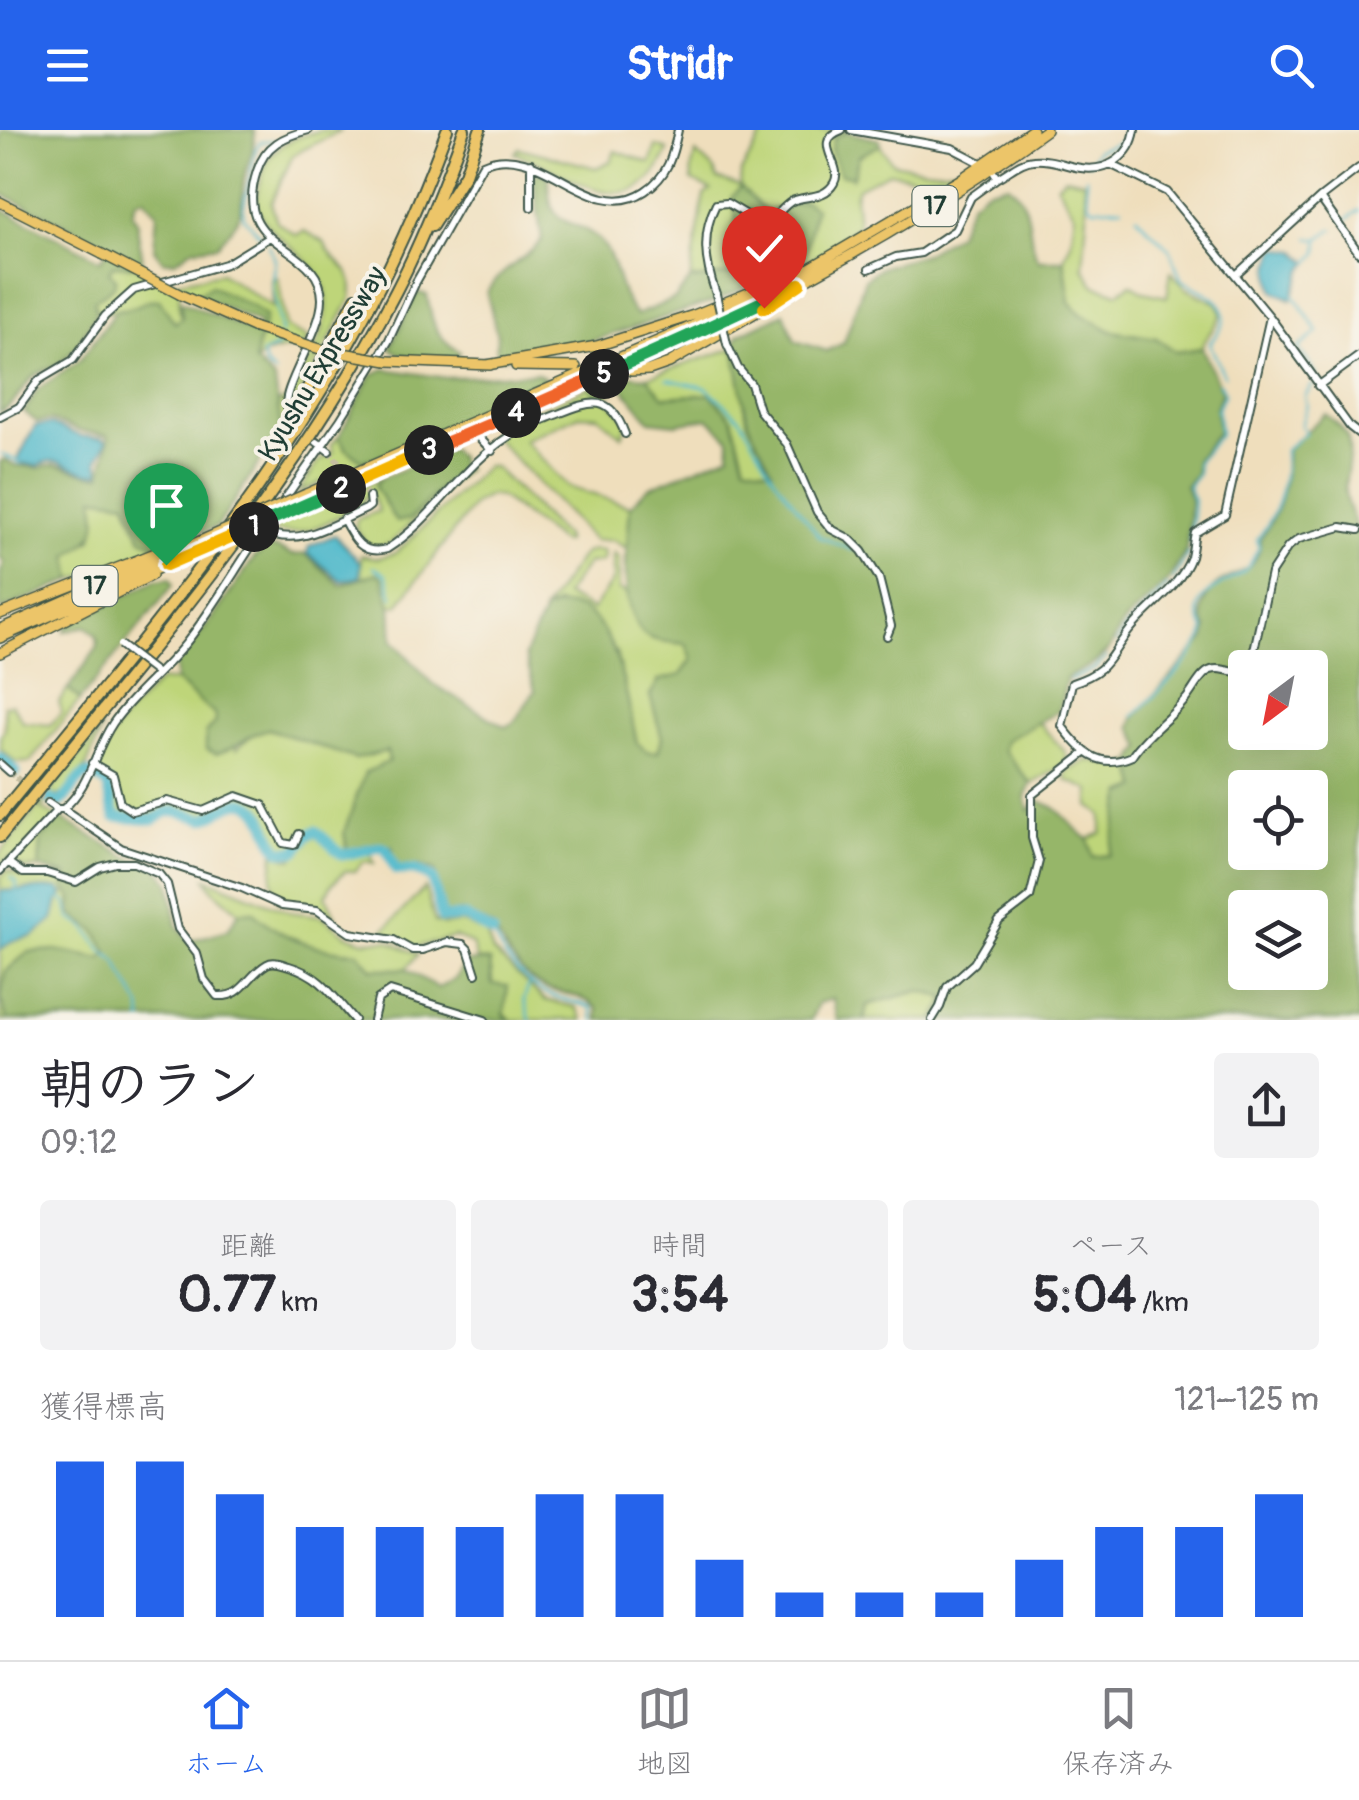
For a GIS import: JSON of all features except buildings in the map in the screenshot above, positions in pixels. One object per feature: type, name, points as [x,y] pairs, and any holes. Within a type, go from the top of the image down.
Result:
[{"type":"highway","name":"Kyushu Expressway","points":[[0,815],[140,644],[240,513],[289,441],[363,319],[414,212],[447,130]]},
{"type":"highway","name":"Kyushu Expressway","points":[[0,837],[262,506],[352,369],[413,256],[464,130]]},
{"type":"highway","points":[[413,256],[465,174],[480,130]]},
{"type":"highway","points":[[240,513],[356,298]]},
{"type":"main road","name":"17","points":[[631,371],[650,370],[684,355],[958,182],[1032,130]]},
{"type":"main road","name":"17","points":[[487,366],[564,354],[639,334],[818,274],[954,194],[1046,130]]},
{"type":"main road","name":"17","points":[[0,202],[181,295],[254,328],[320,349],[388,362],[576,367]]},
{"type":"main road","name":"17","points":[[0,629],[473,432],[799,279]]},
{"type":"main road","name":"17","points":[[0,638],[166,565],[191,545],[799,279]]},
{"type":"main road","points":[[0,614],[163,550],[180,555]]},
{"type":"main road","points":[[0,653],[145,581],[166,565]]},
{"type":"street","points":[[287,408],[286,391],[314,338],[322,297],[313,275],[257,223],[251,208],[256,173],[267,150],[278,141],[309,130]]},
{"type":"street","points":[[0,871],[60,809],[90,770],[120,713],[158,674],[228,585],[262,530],[323,447],[388,342],[478,170],[496,158],[509,157],[602,198],[622,200],[641,194],[664,174],[678,130]]},
{"type":"street","points":[[842,130],[828,142],[838,173],[824,194],[795,200],[772,221],[762,224],[732,205],[716,204],[706,226],[704,247],[729,352],[750,384],[760,410],[787,444],[817,512],[831,529],[862,550],[879,578],[891,626],[887,636]]},
{"type":"street","points":[[851,130],[952,148],[979,162]]},
{"type":"street","points":[[869,268],[896,257],[921,253],[955,230],[971,197],[996,175],[1036,159],[1082,168],[1110,164],[1130,150],[1135,130]]},
{"type":"street","points":[[531,164],[531,207]]},
{"type":"street","points":[[1110,164],[1164,189],[1359,434]]},
{"type":"street","points":[[1236,275],[1359,168]]},
{"type":"street","points":[[1320,198],[1359,253]]},
{"type":"street","points":[[0,417],[19,407],[39,380],[73,360],[106,316],[134,290],[226,264],[270,236]]},
{"type":"street","points":[[1270,318],[1225,515],[1195,533],[1184,570],[1129,632],[1104,668],[1071,685],[1060,722],[1084,754],[1110,760],[1132,756],[1142,740],[1183,702],[1208,671],[1245,668],[1252,658],[1271,573],[1288,547],[1299,539],[1341,527],[1359,530]]},
{"type":"street","points":[[1318,386],[1359,356]]},
{"type":"street","points":[[343,520],[360,546],[378,552],[387,549],[508,437],[531,424],[594,402],[611,407],[625,434]]},
{"type":"street","points":[[473,432],[492,451]]},
{"type":"street","points":[[262,530],[287,539],[303,537],[370,506],[368,497]]},
{"type":"street","points":[[120,646],[158,674]]},
{"type":"street","points":[[932,1020],[946,987],[974,963],[999,921],[1030,897],[1038,861],[1032,838],[1032,795],[1084,754]]},
{"type":"street","points":[[0,764],[9,772]]},
{"type":"street","points":[[90,770],[113,775],[120,804],[132,811],[167,801],[203,811],[237,796],[263,806],[283,843],[294,845],[299,834]]},
{"type":"street","points":[[48,803],[120,848],[242,888],[282,906],[317,910],[350,933],[384,937],[412,950],[447,942],[463,944],[476,974]]},
{"type":"street","points":[[9,862],[23,873],[47,873],[76,882],[115,863],[148,867],[167,884],[178,930],[198,954],[204,979],[216,996],[239,992],[266,964],[276,962],[310,972],[354,1020]]},
{"type":"street","points":[[373,1020],[378,999],[390,991],[485,1020]]},
{"type":"green space","points":[[3,130],[254,130],[254,138],[240,215],[218,245],[192,249],[175,261],[163,261],[154,249],[157,213],[144,198],[136,201],[132,213],[138,223],[142,265],[113,265],[109,272],[116,278],[114,286],[94,301],[97,312],[76,347],[59,363],[32,378],[0,412],[0,208],[101,260],[109,246],[0,193]]},
{"type":"green space","points":[[322,130],[342,130],[293,155],[271,203],[277,222],[296,235],[304,231],[324,242],[348,272],[351,299],[281,429],[278,403],[286,400],[321,336],[326,293],[314,268],[269,227],[261,215],[257,196],[266,163],[278,148]]},
{"type":"green space","points":[[761,130],[845,130],[834,138],[852,177],[859,156],[880,145],[893,163],[943,170],[968,161],[975,165],[956,178],[935,181],[889,172],[858,188],[858,225],[824,254],[803,263],[815,208],[804,201],[770,212],[753,201],[732,197],[736,216],[732,274],[690,280],[704,195],[711,190],[692,181],[696,153],[714,170],[717,179],[740,186],[741,172],[762,136]]},
{"type":"green space","points":[[847,132],[880,140],[880,145],[859,156],[853,177],[840,174],[831,150],[834,137]]},
{"type":"green space","points":[[656,146],[668,150],[654,175],[637,188],[619,192],[599,190],[515,153],[519,148],[596,168],[611,161],[615,151],[650,163]]},
{"type":"green space","points":[[539,172],[549,177],[549,196],[559,217],[587,231],[607,250],[626,300],[636,315],[675,299],[690,280],[732,274],[736,216],[732,197],[741,187],[765,211],[804,201],[815,208],[803,263],[712,302],[576,346],[501,358],[496,350],[497,336],[487,292],[542,240],[533,176]]},
{"type":"green space","points":[[1065,177],[1084,181],[1087,215],[1083,267],[1094,285],[1118,293],[1131,284],[1144,292],[1167,297],[1171,272],[1187,289],[1217,303],[1222,312],[1202,348],[1176,352],[1156,338],[1111,331],[1081,314],[1070,302],[1064,258],[1075,214],[1057,185]]},
{"type":"green space","points":[[1008,184],[1023,202],[1039,260],[1064,260],[1070,302],[1081,314],[1111,331],[1156,338],[1176,352],[1202,348],[1222,392],[1216,408],[1218,432],[1196,460],[1196,474],[1185,486],[1191,499],[1186,551],[1168,581],[1123,623],[1110,648],[1096,662],[1067,678],[1059,711],[1006,740],[1004,750],[1031,784],[1025,797],[1029,811],[1037,801],[1053,807],[1088,839],[1093,857],[1110,855],[1123,794],[1138,788],[1132,762],[1142,747],[1131,727],[1134,718],[1205,638],[1207,628],[1202,610],[1209,593],[1257,557],[1260,538],[1281,497],[1286,450],[1325,414],[1347,438],[1345,493],[1359,532],[1359,1020],[934,1020],[947,998],[919,991],[867,1005],[864,1020],[837,1020],[833,999],[818,1003],[811,1020],[598,1020],[598,1009],[586,1000],[546,988],[529,978],[508,954],[493,927],[461,912],[449,915],[440,910],[435,871],[419,866],[403,869],[395,864],[392,847],[380,843],[347,850],[344,832],[365,773],[389,761],[387,751],[356,759],[269,729],[216,754],[206,749],[206,733],[216,722],[214,714],[176,681],[175,665],[255,557],[267,548],[277,548],[292,555],[306,554],[341,585],[377,573],[383,578],[391,606],[393,641],[433,684],[505,727],[514,722],[535,691],[525,655],[544,611],[567,605],[586,612],[601,627],[613,649],[637,743],[648,752],[658,752],[662,738],[650,695],[659,680],[681,675],[692,659],[686,644],[650,638],[634,619],[626,588],[630,506],[648,488],[730,454],[729,438],[708,418],[676,424],[650,421],[622,387],[605,396],[594,395],[591,386],[625,375],[647,377],[664,397],[710,394],[732,418],[745,464],[772,470],[748,423],[734,348],[738,335],[784,313],[795,341],[827,351],[844,343],[865,279],[880,268],[924,254],[957,234],[971,202],[986,190]]},
{"type":"green space","points":[[114,265],[151,269],[169,283],[221,273],[273,307],[272,278],[278,278],[286,327],[308,338],[305,345],[264,354],[255,362],[265,316],[211,286],[196,295],[180,288],[182,318],[175,324],[151,299],[132,311],[97,312],[94,301],[114,285],[108,272]]},
{"type":"green space","points":[[211,286],[265,316],[255,361],[275,381],[281,429],[218,526],[161,548],[141,538],[126,502],[94,497],[94,532],[68,556],[73,580],[0,610],[4,562],[0,558],[0,462],[4,459],[15,465],[40,468],[56,465],[101,475],[108,445],[108,435],[80,431],[51,420],[37,422],[24,412],[37,390],[80,360],[117,309],[159,300],[175,323],[182,318],[181,301],[256,333],[259,323],[196,295]]},
{"type":"green space","points":[[417,292],[427,295],[436,328],[460,352],[454,359],[412,358],[390,348]]},
{"type":"green space","points":[[734,348],[748,423],[773,471],[745,464],[732,418],[664,397],[647,377]]},
{"type":"green space","points":[[384,369],[447,378],[537,373],[545,378],[539,387],[373,459],[361,460],[345,448],[339,436],[371,376]]},
{"type":"green space","points":[[591,386],[594,395],[605,396],[628,421],[622,436],[598,416],[579,415],[524,440],[568,487],[630,506],[628,549],[612,540],[594,541],[495,438],[501,426]]},
{"type":"green space","points":[[339,436],[345,448],[361,460],[373,459],[298,493],[319,461],[334,452],[331,445]]},
{"type":"green space","points":[[450,449],[459,457],[460,469],[410,519],[396,522],[375,487],[380,479]]},
{"type":"green space","points":[[487,466],[494,467],[566,542],[500,497],[490,495],[474,504],[398,605],[391,606],[383,578],[361,580],[361,555],[378,558],[396,553]]},
{"type":"green space","points":[[460,469],[467,469],[391,543],[368,546],[355,527],[357,519],[379,511],[372,496],[309,530],[276,531],[275,524],[380,479],[375,487],[410,519]]},
{"type":"green space","points":[[94,496],[126,502],[141,538],[161,548],[73,580],[68,556],[92,539]]},
{"type":"green space","points":[[602,551],[604,557],[601,562],[587,564],[565,595],[592,610],[613,580],[613,553],[619,558],[619,590],[625,592],[639,626],[650,636],[686,644],[692,659],[681,675],[650,695],[662,738],[658,752],[648,752],[637,744],[616,652],[558,604],[544,610],[583,554]]},
{"type":"green space","points":[[170,578],[173,585],[80,700],[68,689],[98,647],[97,636],[86,626],[65,631],[67,625],[156,580]]},
{"type":"green space","points":[[160,681],[176,681],[214,714],[237,749],[255,731],[269,729],[356,759],[387,750],[389,761],[344,832],[347,850],[339,850],[317,830],[293,848],[278,845],[263,812],[239,801],[205,814],[175,808],[138,816],[116,811],[110,783],[95,773],[105,746],[121,722]]},
{"type":"green space","points":[[68,689],[80,700],[30,762],[16,763],[0,749],[0,736],[5,729],[4,705],[12,704],[23,722],[50,725],[62,713],[59,702]]},
{"type":"green space","points":[[1038,722],[1066,753],[1066,764],[1031,784],[1003,750],[1005,740]]},
{"type":"green space","points":[[102,728],[85,769],[63,795],[53,796],[42,809],[60,818],[41,840],[39,868],[24,869],[9,858],[0,867],[0,854]]},
{"type":"green space","points":[[1088,760],[1118,765],[1132,762],[1138,788],[1123,794],[1110,855],[1093,858],[1088,839],[1102,833],[1102,815],[1090,806],[1090,790],[1066,780],[1067,772]]},
{"type":"green space","points":[[60,818],[133,860],[155,865],[170,883],[177,925],[189,941],[228,930],[239,912],[253,911],[274,928],[301,941],[358,952],[372,969],[406,969],[438,988],[455,979],[466,962],[490,961],[492,984],[508,986],[504,1015],[511,1020],[7,1020],[1,998],[5,972],[28,952],[55,950],[101,959],[108,952],[96,931],[71,914],[72,898],[64,886],[67,875],[39,868],[41,840]]},
{"type":"green space","points":[[311,837],[320,837],[342,855],[371,853],[374,863],[364,861],[355,871],[345,871],[331,885],[326,896],[336,917],[320,909],[280,900],[272,881],[274,853],[292,859]]},
{"type":"green space","points":[[7,870],[22,876],[67,875],[71,913],[96,931],[108,952],[101,959],[55,950],[1,998],[7,1020],[0,1020],[0,950],[12,941],[33,936],[52,920],[57,888],[0,891],[0,877]]},
{"type":"green space","points":[[206,878],[290,912],[322,916],[345,934],[364,941],[387,940],[418,954],[406,969],[372,969],[357,952],[301,941],[274,928],[253,911],[239,912],[213,890]]},
{"type":"green space","points":[[425,888],[435,922],[461,922],[486,933],[493,952],[545,1000],[576,1007],[583,1020],[511,1020],[497,1001],[490,961],[477,960],[472,944],[455,937],[416,947],[382,932]]},
{"type":"green space","points":[[919,991],[947,998],[934,1020],[864,1020],[867,1005]]},
{"type":"water","points":[[1277,248],[1297,251],[1309,263],[1291,299],[1274,291],[1272,285],[1271,264]]},
{"type":"water","points":[[51,424],[80,436],[107,441],[98,460],[100,472],[54,461],[38,466],[21,463],[18,459],[35,426]]},
{"type":"water","points":[[335,535],[361,563],[360,577],[342,581],[307,553],[309,546]]},
{"type":"water","points":[[57,888],[64,894],[53,920],[33,936],[12,941],[0,950],[0,891]]},
{"type":"waterway","points":[[1088,163],[1097,150],[1121,142],[1124,130]]},
{"type":"waterway","points":[[260,235],[244,218],[243,209],[256,149],[260,142],[273,140]]},
{"type":"waterway","points":[[1086,177],[1088,203],[1094,208],[1122,207]]},
{"type":"waterway","points":[[1345,221],[1359,210]]},
{"type":"waterway","points":[[1136,216],[1170,250],[1181,279],[1222,307],[1223,323],[1210,344],[1224,376]]},
{"type":"waterway","points":[[1309,238],[1319,239],[1333,229]]},
{"type":"waterway","points":[[1309,263],[1318,253],[1319,239]]},
{"type":"waterway","points":[[268,244],[275,260],[273,287],[281,333]]},
{"type":"waterway","points":[[1293,294],[1318,332],[1298,348],[1317,375]]},
{"type":"waterway","points":[[275,374],[265,365],[262,354],[277,347],[279,341]]},
{"type":"waterway","points":[[667,379],[707,388],[740,418],[774,477],[820,537],[853,550]]},
{"type":"waterway","points":[[1190,544],[1194,501],[1188,486],[1198,474],[1197,462],[1220,434],[1217,409],[1225,393],[1219,383]]},
{"type":"waterway","points":[[1133,717],[1174,676],[1201,640],[1205,629],[1199,606],[1203,598],[1246,569],[1259,547],[1257,539],[1279,497],[1285,450],[1306,432],[1301,426],[1307,405],[1305,396],[1313,384]]},
{"type":"waterway","points":[[2,454],[21,463]]},
{"type":"waterway","points":[[1173,580],[1189,552]]},
{"type":"waterway","points":[[374,567],[386,575],[393,597]]},
{"type":"waterway","points":[[1117,643],[1125,629],[1168,586]]},
{"type":"waterway","points":[[1070,680],[1094,669],[1107,657]]},
{"type":"waterway","points":[[0,758],[16,772]]},
{"type":"waterway","points":[[50,799],[59,803],[89,774],[107,783],[115,817],[154,820],[175,811],[204,819],[229,805],[253,805],[281,851],[296,851],[316,831],[342,855],[386,849],[396,870],[415,870],[432,878],[442,918],[465,917],[493,933]]},
{"type":"waterway","points":[[11,878],[17,883],[16,890]]},
{"type":"waterway","points":[[60,898],[66,902],[70,918],[85,927],[115,960],[141,1007],[142,1020]]},
{"type":"waterway","points":[[493,933],[502,952],[526,979],[553,996],[592,1008],[594,1020]]},
{"type":"waterway","points":[[529,984],[524,999],[530,1020]]},
{"type":"tunnel","points":[[329,451],[369,497]]},
{"type":"tunnel","points":[[9,772],[48,803]]},
{"type":"route","points":[[166,565],[800,284],[764,308]]}]
